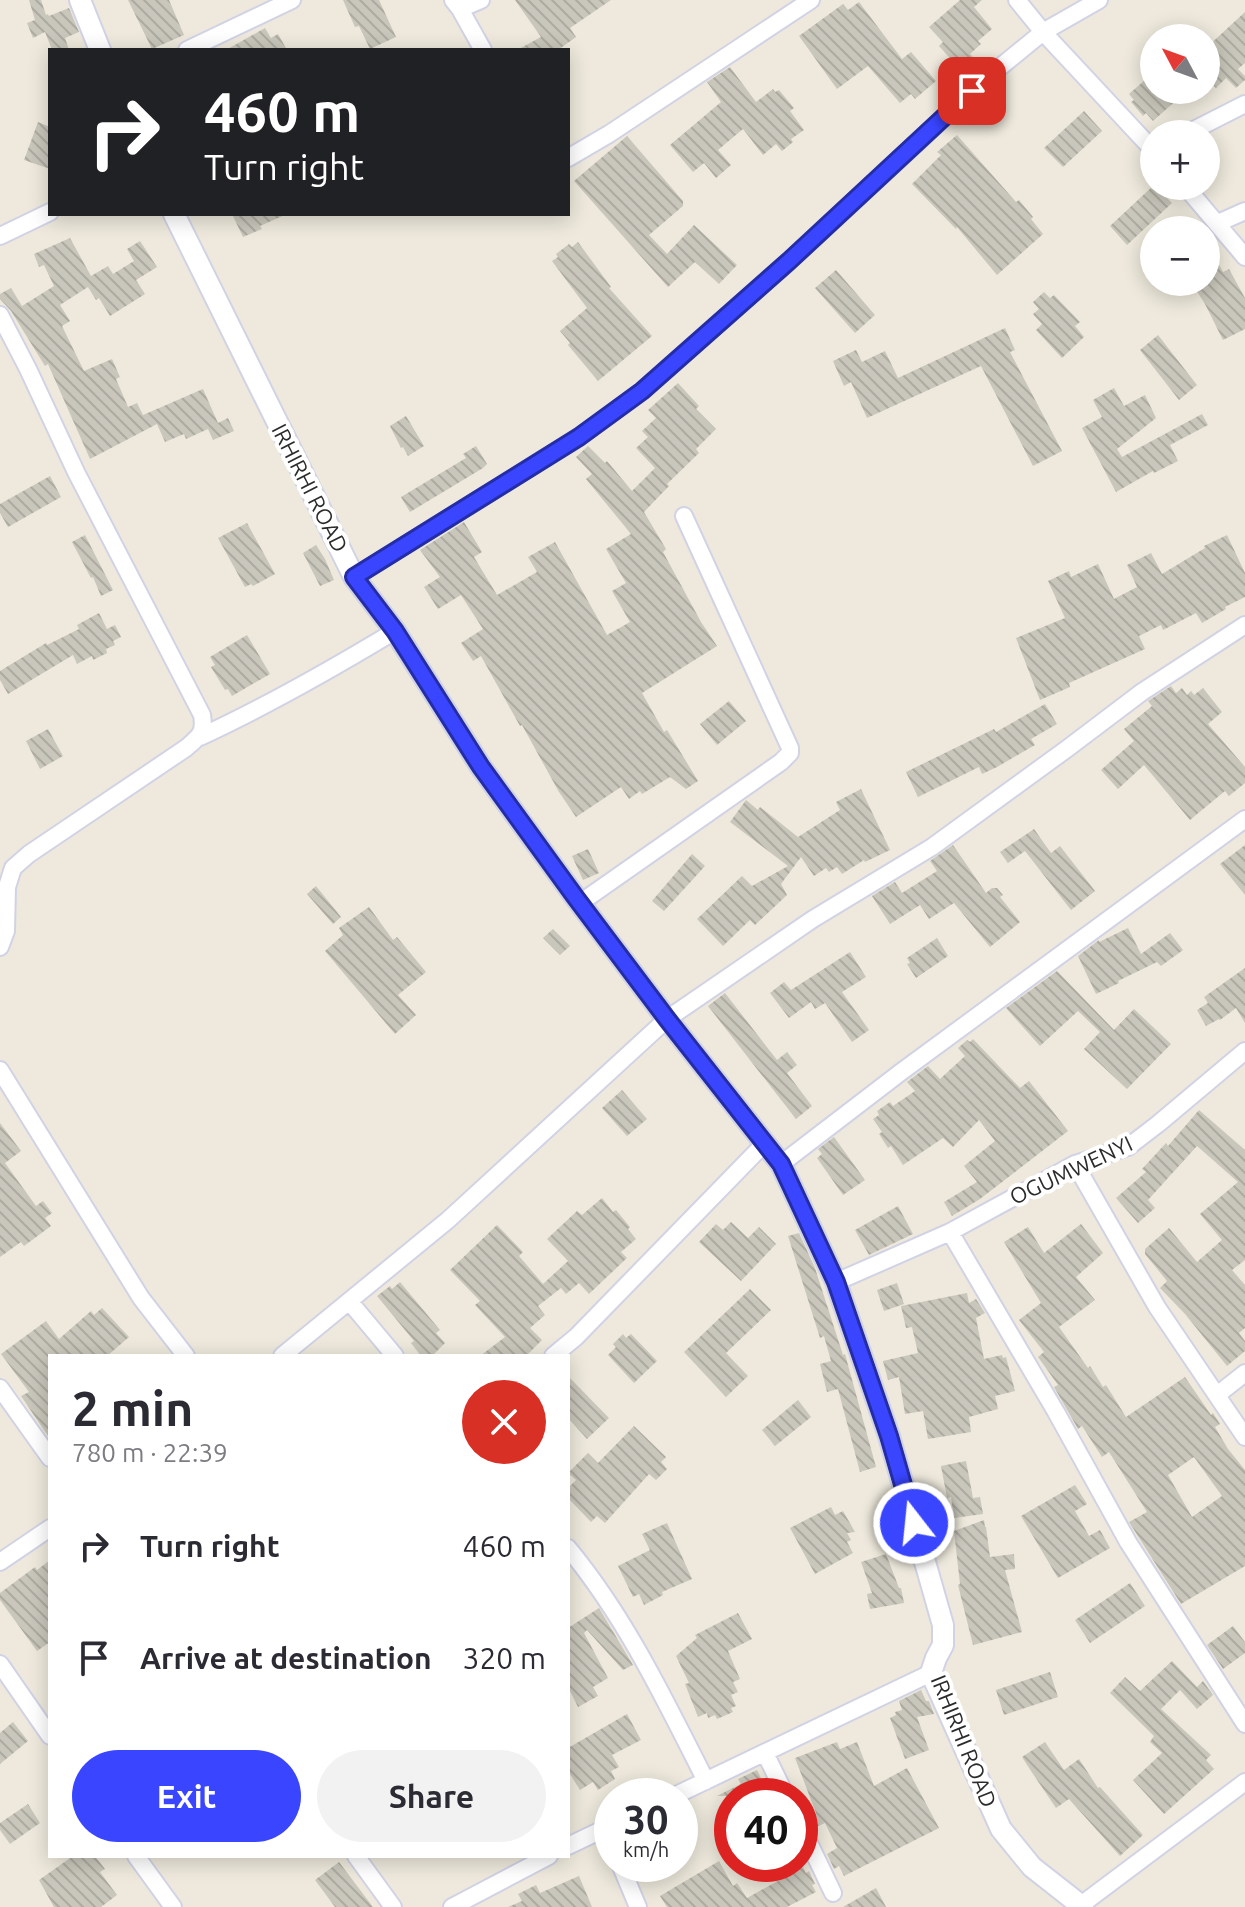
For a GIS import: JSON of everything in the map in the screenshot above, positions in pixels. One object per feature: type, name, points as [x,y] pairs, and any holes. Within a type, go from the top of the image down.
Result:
[{"type":"street","points":[[80,0],[99,48]]},
{"type":"street","points":[[191,48],[292,0]]},
{"type":"street","points":[[481,0],[456,5],[482,48]]},
{"type":"street","points":[[570,157],[811,0]]},
{"type":"street","points":[[1017,0],[1140,135]]},
{"type":"street","points":[[354,577],[579,437],[642,391],[801,250],[988,77],[1043,32],[1099,0]]},
{"type":"street","points":[[1214,120],[1245,104]]},
{"type":"street","points":[[1197,200],[1212,216]]},
{"type":"street","points":[[1220,222],[1245,211]]},
{"type":"street","points":[[0,236],[48,213]]},
{"type":"street","name":"IRHIRHI ROAD","points":[[175,216],[354,577],[395,631],[481,767],[667,1019],[781,1164],[836,1282],[889,1436],[943,1625],[943,1645],[931,1673],[1001,1829],[1032,1867],[1082,1906]]},
{"type":"street","points":[[1220,226],[1245,257]]},
{"type":"street","points":[[0,315],[76,472],[202,715],[204,727],[200,737]]},
{"type":"street","points":[[580,903],[790,753],[684,516]]},
{"type":"street","points":[[284,1354],[448,1220],[667,1019],[813,919],[932,847],[1142,692],[1245,625]]},
{"type":"street","points":[[0,947],[6,931],[7,887],[13,868],[29,854],[200,737],[395,631]]},
{"type":"street","points":[[781,1164],[1245,819]]},
{"type":"street","name":"OGUMWENYI","points":[[836,1282],[950,1232],[1075,1164],[1128,1147],[1245,1051]]},
{"type":"street","points":[[0,1070],[141,1298],[184,1354]]},
{"type":"street","points":[[555,1354],[576,1337],[765,1143]]},
{"type":"street","points":[[1075,1164],[1157,1307],[1245,1437]]},
{"type":"street","points":[[950,1232],[1128,1542],[1245,1724]]},
{"type":"street","points":[[349,1301],[393,1354]]},
{"type":"street","points":[[1217,1395],[1245,1373]]},
{"type":"street","points":[[0,1388],[48,1455]]},
{"type":"street","points":[[0,1562],[48,1529]]},
{"type":"street","points":[[570,1550],[588,1572],[645,1661],[706,1781]]},
{"type":"street","points":[[0,1664],[48,1733]]},
{"type":"street","points":[[698,1785],[931,1673]]},
{"type":"street","points":[[765,1753],[777,1778]]},
{"type":"street","points":[[1082,1906],[1245,1782]]},
{"type":"street","points":[[570,1842],[594,1833]]},
{"type":"street","points":[[137,1858],[173,1907]]},
{"type":"street","points":[[357,1858],[393,1907]]},
{"type":"street","points":[[452,1907],[471,1903],[546,1858]]},
{"type":"street","points":[[818,1862],[833,1893]]},
{"type":"street","points":[[628,1882],[638,1907]]},
{"type":"building","points":[[29,0],[41,0],[49,16],[69,8],[79,32],[65,38],[68,48],[51,48],[45,32],[33,38],[27,23],[35,20]]},
{"type":"building","points":[[128,0],[169,0],[184,35],[152,48]]},
{"type":"building","points":[[343,0],[379,0],[396,37],[370,48],[359,26],[355,27]]},
{"type":"building","points":[[515,0],[611,0],[570,28],[576,37],[561,48],[521,48],[541,37]]},
{"type":"building","points":[[960,0],[982,0],[974,7],[992,29],[978,41],[981,44],[970,54],[980,64],[957,89],[944,76],[955,64],[939,46],[943,42],[929,27]]},
{"type":"building","points":[[859,2],[902,59],[911,52],[936,81],[915,99],[911,94],[900,103],[868,66],[837,89],[799,36],[843,4],[848,10]]},
{"type":"building","points":[[1245,12],[1245,63],[1238,69],[1245,80],[1236,88],[1226,78],[1220,84],[1220,35]]},
{"type":"building","points":[[265,28],[271,38],[278,34],[286,48],[230,48]]},
{"type":"building","points":[[730,67],[756,102],[773,89],[775,92],[779,90],[794,108],[790,111],[804,130],[791,139],[793,142],[782,151],[776,144],[763,155],[743,129],[718,150],[731,165],[716,178],[704,163],[693,172],[670,145],[721,102],[707,82]]},
{"type":"building","points":[[1140,84],[1140,104],[1172,104],[1152,120],[1146,113],[1143,116],[1131,102],[1134,100],[1129,94]]},
{"type":"building","points":[[1084,111],[1102,131],[1063,167],[1044,148]]},
{"type":"building","points":[[38,122],[48,126],[48,168],[24,160]]},
{"type":"building","points":[[957,135],[1016,202],[1019,200],[1043,234],[997,275],[957,227],[912,184],[941,155],[937,152]]},
{"type":"building","points":[[627,136],[683,201],[683,206],[649,235],[667,254],[694,225],[737,265],[719,284],[695,262],[668,287],[574,181]]},
{"type":"building","points":[[1140,198],[1169,200],[1172,203],[1158,216],[1140,216],[1140,233],[1127,245],[1110,226]]},
{"type":"building","points":[[233,216],[282,216],[260,226],[262,229],[243,237]]},
{"type":"building","points":[[70,238],[91,276],[108,266],[113,274],[134,261],[127,249],[140,241],[157,267],[136,280],[145,294],[110,316],[88,287],[60,305],[70,321],[62,326],[84,371],[112,359],[120,377],[116,379],[128,407],[137,403],[143,415],[203,389],[218,423],[228,418],[234,431],[213,440],[208,429],[186,439],[184,434],[165,442],[157,424],[90,459],[48,364],[45,366],[11,311],[0,299],[0,294],[11,288],[22,306],[54,286],[44,265],[39,267],[34,254]]},
{"type":"building","points":[[578,242],[609,288],[652,336],[598,381],[560,331],[587,308],[552,261],[569,244],[572,247]]},
{"type":"building","points":[[1220,267],[1223,272],[1229,269],[1245,298],[1245,329],[1223,340],[1200,296],[1220,296]]},
{"type":"building","points":[[836,270],[875,315],[855,333],[815,288]]},
{"type":"building","points":[[1044,292],[1050,298],[1054,295],[1080,322],[1075,326],[1084,337],[1062,358],[1036,330],[1042,324],[1033,314],[1039,309],[1033,302]]},
{"type":"building","points":[[1005,328],[1015,350],[1010,352],[1062,451],[1033,466],[981,366],[867,418],[851,382],[844,386],[833,361],[856,350],[862,362],[885,351],[898,378]]},
{"type":"building","points":[[1158,335],[1197,385],[1179,400],[1140,350]]},
{"type":"building","points":[[678,383],[699,406],[696,409],[716,429],[696,449],[699,453],[644,512],[666,549],[663,552],[701,622],[717,646],[642,693],[698,781],[686,789],[670,777],[629,799],[621,787],[576,817],[481,656],[473,661],[461,643],[483,629],[461,595],[438,609],[424,587],[440,577],[420,550],[464,522],[482,552],[474,557],[497,595],[537,572],[528,557],[555,542],[607,635],[630,622],[612,591],[626,583],[606,549],[631,534],[586,479],[592,474],[576,457],[588,446],[605,463],[607,461],[632,491],[655,468],[636,448],[648,437],[642,431],[656,418],[648,410]]},
{"type":"building","points":[[1114,388],[1124,406],[1145,395],[1156,418],[1117,449],[1122,457],[1202,414],[1208,425],[1170,445],[1178,461],[1116,492],[1082,428],[1102,417],[1093,400]]},
{"type":"building","points":[[406,416],[424,446],[408,456],[390,426]]},
{"type":"building","points":[[476,446],[487,464],[483,468],[410,512],[401,497],[466,458],[463,454]]},
{"type":"building","points":[[50,476],[61,497],[8,527],[0,513],[0,504]]},
{"type":"building","points":[[247,523],[275,574],[245,587],[218,538]]},
{"type":"building","points":[[85,535],[113,590],[101,596],[72,542]]},
{"type":"building","points":[[1227,535],[1245,573],[1245,597],[1202,623],[1196,613],[1163,630],[1161,625],[1139,636],[1145,649],[1069,683],[1070,687],[1040,700],[1016,638],[1065,618],[1048,581],[1069,571],[1071,577],[1098,564],[1114,599],[1137,587],[1127,565],[1151,553],[1162,574],[1204,546]]},
{"type":"building","points":[[316,545],[334,580],[320,586],[303,553]]},
{"type":"building","points":[[99,613],[107,629],[115,625],[121,637],[113,641],[115,645],[106,649],[107,653],[77,664],[73,655],[8,694],[0,680],[0,671],[46,643],[79,629],[77,625]]},
{"type":"building","points":[[247,635],[270,674],[232,696],[211,667],[215,665],[210,657]]},
{"type":"building","points":[[1171,686],[1176,693],[1182,688],[1187,695],[1191,691],[1194,695],[1203,688],[1222,712],[1208,724],[1245,767],[1245,783],[1229,796],[1225,791],[1190,820],[1144,765],[1118,789],[1101,770],[1134,741],[1124,729],[1152,706],[1148,701]]},
{"type":"building","points":[[729,701],[746,721],[717,745],[700,724]]},
{"type":"building","points":[[1045,704],[1057,724],[1031,739],[1035,745],[982,774],[979,767],[918,797],[906,772],[994,729],[996,732]]},
{"type":"building","points":[[48,729],[63,756],[40,769],[26,741]]},
{"type":"building","points":[[861,789],[890,850],[864,860],[842,874],[837,867],[829,872],[826,868],[814,876],[801,857],[781,884],[787,895],[755,925],[750,920],[723,946],[697,919],[742,876],[752,886],[788,866],[730,822],[746,800],[758,810],[760,807],[798,837],[840,810],[836,802]]},
{"type":"building","points":[[1034,829],[1051,853],[1060,846],[1095,891],[1071,910],[1025,851],[1008,863],[1000,852]]},
{"type":"building","points":[[953,845],[986,893],[997,888],[1003,895],[1000,897],[1020,922],[990,947],[954,903],[929,919],[920,905],[890,924],[872,896],[895,882],[902,893],[937,871],[930,861]]},
{"type":"building","points":[[1245,845],[1245,895],[1220,864]]},
{"type":"building","points":[[588,849],[599,873],[583,880],[572,856]]},
{"type":"building","points":[[692,854],[705,866],[664,911],[652,901]]},
{"type":"building","points":[[316,886],[341,917],[333,924],[307,894]]},
{"type":"building","points":[[369,907],[393,940],[397,937],[426,972],[398,995],[416,1015],[395,1034],[325,951],[343,935],[339,928]]},
{"type":"building","points":[[1128,928],[1141,954],[1170,933],[1183,950],[1161,966],[1157,962],[1096,994],[1078,956],[1099,940]]},
{"type":"building","points":[[553,929],[570,946],[560,955],[543,938]]},
{"type":"building","points":[[937,938],[948,956],[916,978],[907,964],[910,963],[907,958]]},
{"type":"building","points":[[850,952],[866,977],[842,992],[869,1030],[852,1042],[825,1003],[815,1009],[811,1002],[789,1018],[770,993],[784,982],[791,990]]},
{"type":"building","points":[[1245,968],[1245,1023],[1236,1008],[1206,1026],[1197,1010],[1208,1003],[1204,997]]},
{"type":"building","points":[[1057,971],[1114,1030],[1134,1009],[1171,1044],[1127,1089],[1084,1049],[1100,1032],[1078,1011],[1040,1046],[1006,1008]]},
{"type":"building","points":[[725,993],[777,1060],[787,1052],[797,1065],[787,1073],[812,1106],[796,1119],[708,1006]]},
{"type":"building","points":[[973,1039],[1020,1088],[1029,1081],[1068,1131],[980,1199],[952,1216],[944,1202],[977,1182],[964,1166],[995,1141],[979,1120],[953,1147],[943,1138],[903,1165],[891,1146],[888,1148],[873,1119],[879,1115],[877,1111],[890,1102],[893,1106],[915,1091],[907,1082],[928,1066],[940,1079],[965,1056],[958,1048]]},
{"type":"building","points":[[622,1090],[647,1119],[627,1136],[602,1108]]},
{"type":"building","points":[[1199,1110],[1245,1150],[1245,1260],[1232,1270],[1245,1285],[1245,1328],[1239,1333],[1245,1341],[1245,1351],[1227,1366],[1160,1288],[1167,1281],[1145,1254],[1145,1249],[1169,1228],[1197,1262],[1222,1240],[1200,1214],[1238,1182],[1197,1146],[1148,1200],[1155,1208],[1138,1223],[1116,1198],[1146,1172],[1142,1169],[1166,1143],[1168,1146]]},
{"type":"building","points":[[0,1123],[21,1151],[5,1163],[36,1206],[43,1201],[52,1213],[45,1218],[51,1226],[24,1246],[21,1242],[0,1257]]},
{"type":"building","points":[[834,1137],[865,1180],[843,1195],[817,1158],[822,1154],[818,1149]]},
{"type":"building","points":[[602,1198],[613,1212],[616,1210],[636,1239],[621,1252],[627,1258],[589,1294],[579,1283],[566,1294],[561,1288],[538,1306],[545,1315],[530,1328],[542,1340],[528,1354],[483,1354],[505,1337],[475,1305],[480,1301],[450,1270],[497,1225],[523,1252],[519,1256],[543,1284],[568,1261],[547,1239],[577,1211],[582,1215]]},
{"type":"building","points":[[898,1206],[913,1234],[869,1255],[855,1230]]},
{"type":"building","points":[[731,1222],[748,1238],[759,1227],[776,1244],[741,1281],[699,1242],[716,1224],[723,1230]]},
{"type":"building","points":[[1081,1224],[1103,1253],[1076,1277],[1095,1300],[1059,1327],[1103,1387],[1106,1385],[1126,1417],[1185,1377],[1211,1415],[1213,1413],[1220,1424],[1215,1427],[1245,1470],[1245,1566],[1181,1604],[1129,1522],[1147,1512],[1109,1452],[1102,1457],[1082,1426],[1078,1429],[1054,1387],[1058,1385],[1038,1357],[1044,1352],[1019,1320],[1041,1303],[1004,1242],[1028,1227],[1044,1253]],"holes":[[[1194,1457],[1222,1496],[1192,1517],[1168,1475]]]},
{"type":"building","points":[[799,1233],[815,1268],[845,1354],[876,1467],[860,1472],[838,1389],[827,1392],[820,1364],[831,1361],[824,1336],[820,1338],[788,1236]]},
{"type":"building","points":[[400,1282],[440,1330],[436,1333],[445,1343],[434,1354],[419,1354],[411,1343],[414,1341],[377,1296],[390,1286],[392,1289]]},
{"type":"building","points":[[897,1283],[904,1304],[884,1311],[877,1290]]},
{"type":"building","points":[[750,1289],[771,1310],[726,1353],[748,1376],[726,1397],[684,1352]]},
{"type":"building","points":[[967,1293],[969,1303],[976,1299],[985,1313],[976,1318],[984,1359],[1006,1357],[1015,1391],[995,1396],[998,1409],[969,1417],[971,1432],[928,1439],[923,1411],[905,1414],[899,1377],[888,1380],[883,1361],[918,1353],[912,1327],[906,1328],[901,1306]]},
{"type":"building","points":[[102,1308],[129,1337],[109,1354],[48,1354],[48,1436],[21,1396],[29,1392],[1,1354],[46,1321],[59,1339],[91,1311],[94,1315]]},
{"type":"building","points":[[623,1334],[626,1338],[631,1334],[657,1361],[634,1383],[608,1355]]},
{"type":"building","points":[[570,1378],[609,1418],[587,1439],[570,1420]]},
{"type":"building","points":[[798,1400],[811,1417],[775,1446],[762,1430]]},
{"type":"building","points":[[634,1426],[666,1457],[661,1462],[667,1469],[656,1480],[649,1474],[605,1523],[597,1516],[591,1522],[570,1500],[570,1486],[576,1480],[570,1471],[588,1453],[598,1463]]},
{"type":"building","points":[[966,1461],[973,1498],[980,1497],[983,1514],[954,1518],[941,1466]]},
{"type":"building","points":[[1075,1485],[1087,1504],[1075,1511],[1089,1536],[1100,1530],[1110,1548],[1058,1578],[1021,1516]]},
{"type":"building","points":[[831,1507],[835,1515],[843,1511],[855,1532],[847,1533],[851,1540],[847,1542],[853,1553],[815,1574],[790,1528]]},
{"type":"building","points":[[984,1520],[990,1557],[1014,1554],[1015,1569],[1005,1570],[1022,1632],[973,1645],[958,1585],[954,1531]]},
{"type":"building","points":[[667,1523],[692,1579],[662,1592],[663,1595],[644,1605],[639,1594],[633,1597],[618,1566],[650,1550],[642,1534]]},
{"type":"building","points":[[886,1554],[904,1603],[870,1609],[867,1594],[872,1593],[861,1562]]},
{"type":"building","points":[[48,1562],[48,1643],[37,1651],[0,1600],[0,1593],[35,1567],[37,1570]]},
{"type":"building","points":[[1130,1583],[1145,1606],[1090,1643],[1075,1620]]},
{"type":"building","points":[[599,1608],[633,1665],[623,1670],[587,1630],[584,1633],[608,1678],[593,1687],[598,1696],[578,1707],[570,1691],[570,1627]]},
{"type":"building","points":[[738,1613],[752,1639],[728,1651],[740,1679],[733,1682],[738,1692],[731,1695],[736,1706],[731,1708],[733,1712],[717,1719],[715,1715],[708,1718],[707,1713],[698,1717],[685,1684],[689,1683],[676,1656],[697,1638],[695,1635]]},
{"type":"building","points":[[1233,1626],[1245,1642],[1245,1653],[1223,1669],[1207,1645]]},
{"type":"building","points":[[1172,1661],[1197,1687],[1203,1681],[1213,1695],[1197,1709],[1180,1690],[1161,1709],[1211,1755],[1206,1760],[1214,1769],[1164,1814],[1133,1780],[1162,1753],[1150,1742],[1154,1736],[1110,1693],[1125,1677],[1140,1691]]},
{"type":"building","points":[[1050,1672],[1058,1697],[1004,1715],[996,1690]]},
{"type":"building","points":[[921,1690],[934,1714],[917,1717],[929,1750],[905,1759],[890,1718],[902,1710],[899,1701]]},
{"type":"building","points":[[627,1714],[641,1740],[612,1755],[619,1767],[611,1771],[614,1778],[594,1778],[594,1784],[580,1790],[570,1774],[570,1747]]},
{"type":"building","points":[[13,1722],[28,1741],[0,1764],[0,1733]]},
{"type":"building","points":[[837,1742],[840,1749],[857,1742],[874,1786],[907,1768],[939,1828],[844,1876],[839,1866],[834,1869],[827,1854],[837,1848],[825,1823],[818,1826],[818,1778],[803,1778],[795,1758]]},
{"type":"building","points":[[1045,1742],[1064,1770],[1079,1759],[1098,1788],[1143,1835],[1120,1856],[1069,1799],[1056,1808],[1031,1771],[1022,1757]]},
{"type":"building","points":[[757,1770],[761,1778],[740,1778]]},
{"type":"building","points":[[28,1804],[40,1823],[10,1844],[0,1830],[0,1823]]},
{"type":"building","points":[[70,1858],[97,1858],[105,1869],[100,1872],[117,1895],[101,1907],[54,1907],[39,1880]]},
{"type":"building","points":[[339,1862],[373,1907],[335,1907],[315,1880]]},
{"type":"building","points":[[714,1864],[714,1882],[731,1882],[733,1886],[737,1883],[747,1898],[776,1882],[814,1882],[812,1885],[816,1892],[787,1907],[667,1907],[660,1896],[684,1882],[698,1882],[698,1873]]},
{"type":"building","points":[[579,1876],[592,1907],[508,1907],[522,1901],[518,1894],[536,1885],[540,1893]]},
{"type":"building","points":[[876,1888],[886,1907],[843,1907]]},
{"type":"route","points":[[914,1523],[889,1436],[836,1282],[781,1164],[576,898],[481,767],[395,631],[354,577],[579,437],[642,391],[789,261],[972,91]]}]
